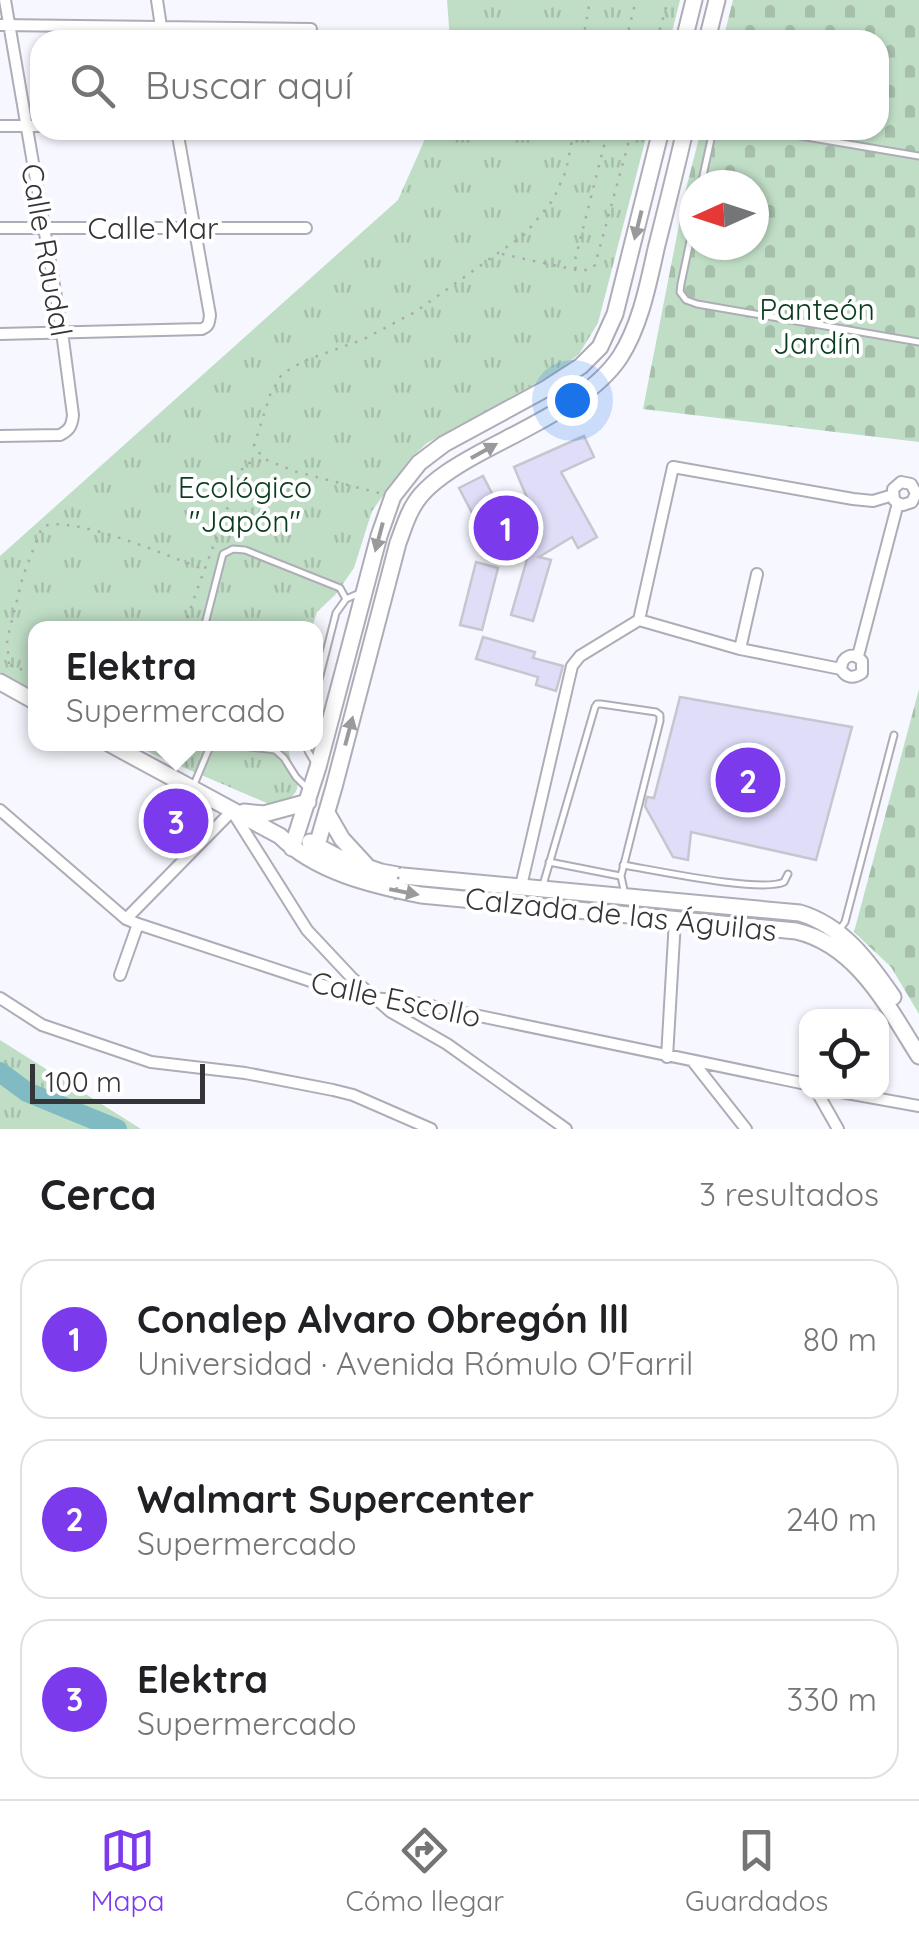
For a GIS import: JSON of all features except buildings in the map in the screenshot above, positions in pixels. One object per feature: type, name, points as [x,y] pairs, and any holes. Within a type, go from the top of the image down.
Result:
[{"type":"main road","points":[[686,30],[694,0]]},
{"type":"main road","points":[[710,30],[717,0]]},
{"type":"main road","points":[[323,748],[384,516],[393,496],[419,463],[444,444],[547,388],[581,366],[600,347],[615,314],[658,140]]},
{"type":"main road","points":[[315,852],[409,514],[433,483],[559,410],[594,385],[620,358],[641,307],[683,140]]},
{"type":"main road","points":[[2,678],[28,696]]},
{"type":"main road","name":"Calzada de las Águilas","points":[[123,751],[367,883],[421,895],[833,937],[869,963],[919,1038]]},
{"type":"main road","points":[[290,840],[313,786],[322,751]]},
{"type":"main road","points":[[232,811],[264,814],[313,786],[334,787]]},
{"type":"main road","points":[[327,812],[342,839],[369,868]]},
{"type":"main road","name":"Calzada de las Águilas","points":[[315,852],[403,876],[800,913],[825,922],[844,953],[884,1000],[919,1056]]},
{"type":"street","name":"Calle Raudal","points":[[0,436],[60,435],[67,432],[73,415],[26,126],[4,25],[4,0]]},
{"type":"street","points":[[157,0],[162,30]]},
{"type":"street","points":[[4,25],[311,29]]},
{"type":"street","points":[[0,126],[30,126]]},
{"type":"street","points":[[0,334],[202,329],[210,323],[180,140]]},
{"type":"street","name":"Calle Mar","points":[[0,228],[306,228]]},
{"type":"street","points":[[521,886],[572,666],[580,656],[638,620],[673,467],[853,499],[895,499],[858,656]]},
{"type":"street","points":[[740,648],[757,574]]},
{"type":"street","points":[[638,620],[740,648],[842,669]]},
{"type":"street","points":[[858,656],[862,660],[862,673],[850,677],[842,669],[846,657],[858,656]]},
{"type":"street","name":"Calle Escollo","points":[[0,810],[132,921],[359,996],[426,1005],[799,1083]]},
{"type":"street","points":[[120,975],[132,921],[232,811],[307,930],[329,956],[391,1012],[447,1044],[566,1129]]},
{"type":"street","points":[[667,1056],[675,920]]},
{"type":"street","points":[[0,998],[42,1026],[150,1062],[245,1073],[354,1095],[431,1129]]},
{"type":"street","points":[[694,1062],[746,1129]]},
{"type":"street","points":[[820,1099],[838,1129]]},
{"type":"street","points":[[880,1099],[919,1106]]},
{"type":"lane","points":[[705,170],[712,140]]},
{"type":"lane","points":[[824,140],[919,156]]},
{"type":"lane","points":[[686,260],[680,292],[686,300],[697,304],[919,342]]},
{"type":"lane","points":[[206,621],[222,554],[233,549],[245,550],[340,588],[346,599]]},
{"type":"lane","points":[[323,663],[336,612],[346,599],[364,590]]},
{"type":"lane","points":[[542,888],[595,708],[601,704],[656,712],[660,716],[623,865],[621,876],[626,896]]},
{"type":"lane","points":[[833,937],[845,922],[894,735]]},
{"type":"lane","points":[[192,789],[208,751]]},
{"type":"lane","points":[[276,751],[296,778],[313,786]]},
{"type":"lane","points":[[308,751],[313,786]]},
{"type":"lane","points":[[550,862],[621,876]]},
{"type":"lane","points":[[623,865],[772,886],[784,882],[788,874]]},
{"type":"path","points":[[585,30],[590,0]]},
{"type":"path","points":[[628,30],[636,0]]},
{"type":"path","points":[[660,30],[668,0]]},
{"type":"path","points":[[264,460],[254,446],[270,394],[282,374],[415,312],[525,234],[553,200],[566,172],[572,140]]},
{"type":"path","points":[[576,270],[574,264],[605,140]]},
{"type":"path","points":[[500,253],[576,270],[595,266],[629,140]]},
{"type":"path","points":[[186,621],[245,464],[264,460],[393,496]]},
{"type":"path","points":[[2,678],[8,664],[7,640],[23,576],[42,527],[52,522],[80,525],[203,569]]},
{"type":"path","points":[[8,664],[28,672]]},
{"type":"path","points":[[394,900],[400,866]]},
{"type":"green space","points":[[447,0],[680,0],[672,30],[449,30]]},
{"type":"green space","name":"Panteón Jardín","points":[[733,0],[919,0],[919,442],[643,409],[679,225],[679,260],[769,260],[769,170],[691,170],[698,140],[889,140],[889,30],[726,30]]},
{"type":"green space","name":"Ecológico \"Japón\"","points":[[425,140],[645,140],[598,323],[579,354],[558,371],[427,443],[409,460],[372,511],[354,568],[317,612],[314,621],[28,621],[28,687],[0,672],[0,556],[398,200]]},
{"type":"green space","points":[[919,689],[919,1014],[891,967],[854,932]]},
{"type":"green space","points":[[147,751],[289,751],[297,788],[294,795],[269,804]]},
{"type":"green space","points":[[0,1040],[141,1129],[0,1129]]},
{"type":"waterway","points":[[0,1072],[27,1092],[117,1129]]},
{"type":"place","name":"Conalep Alvaro Obregón lll","points":[[506,528]]},
{"type":"place","name":"Walmart Supercenter","points":[[748,780]]},
{"type":"place","name":"Elektra","points":[[176,821]]}]
